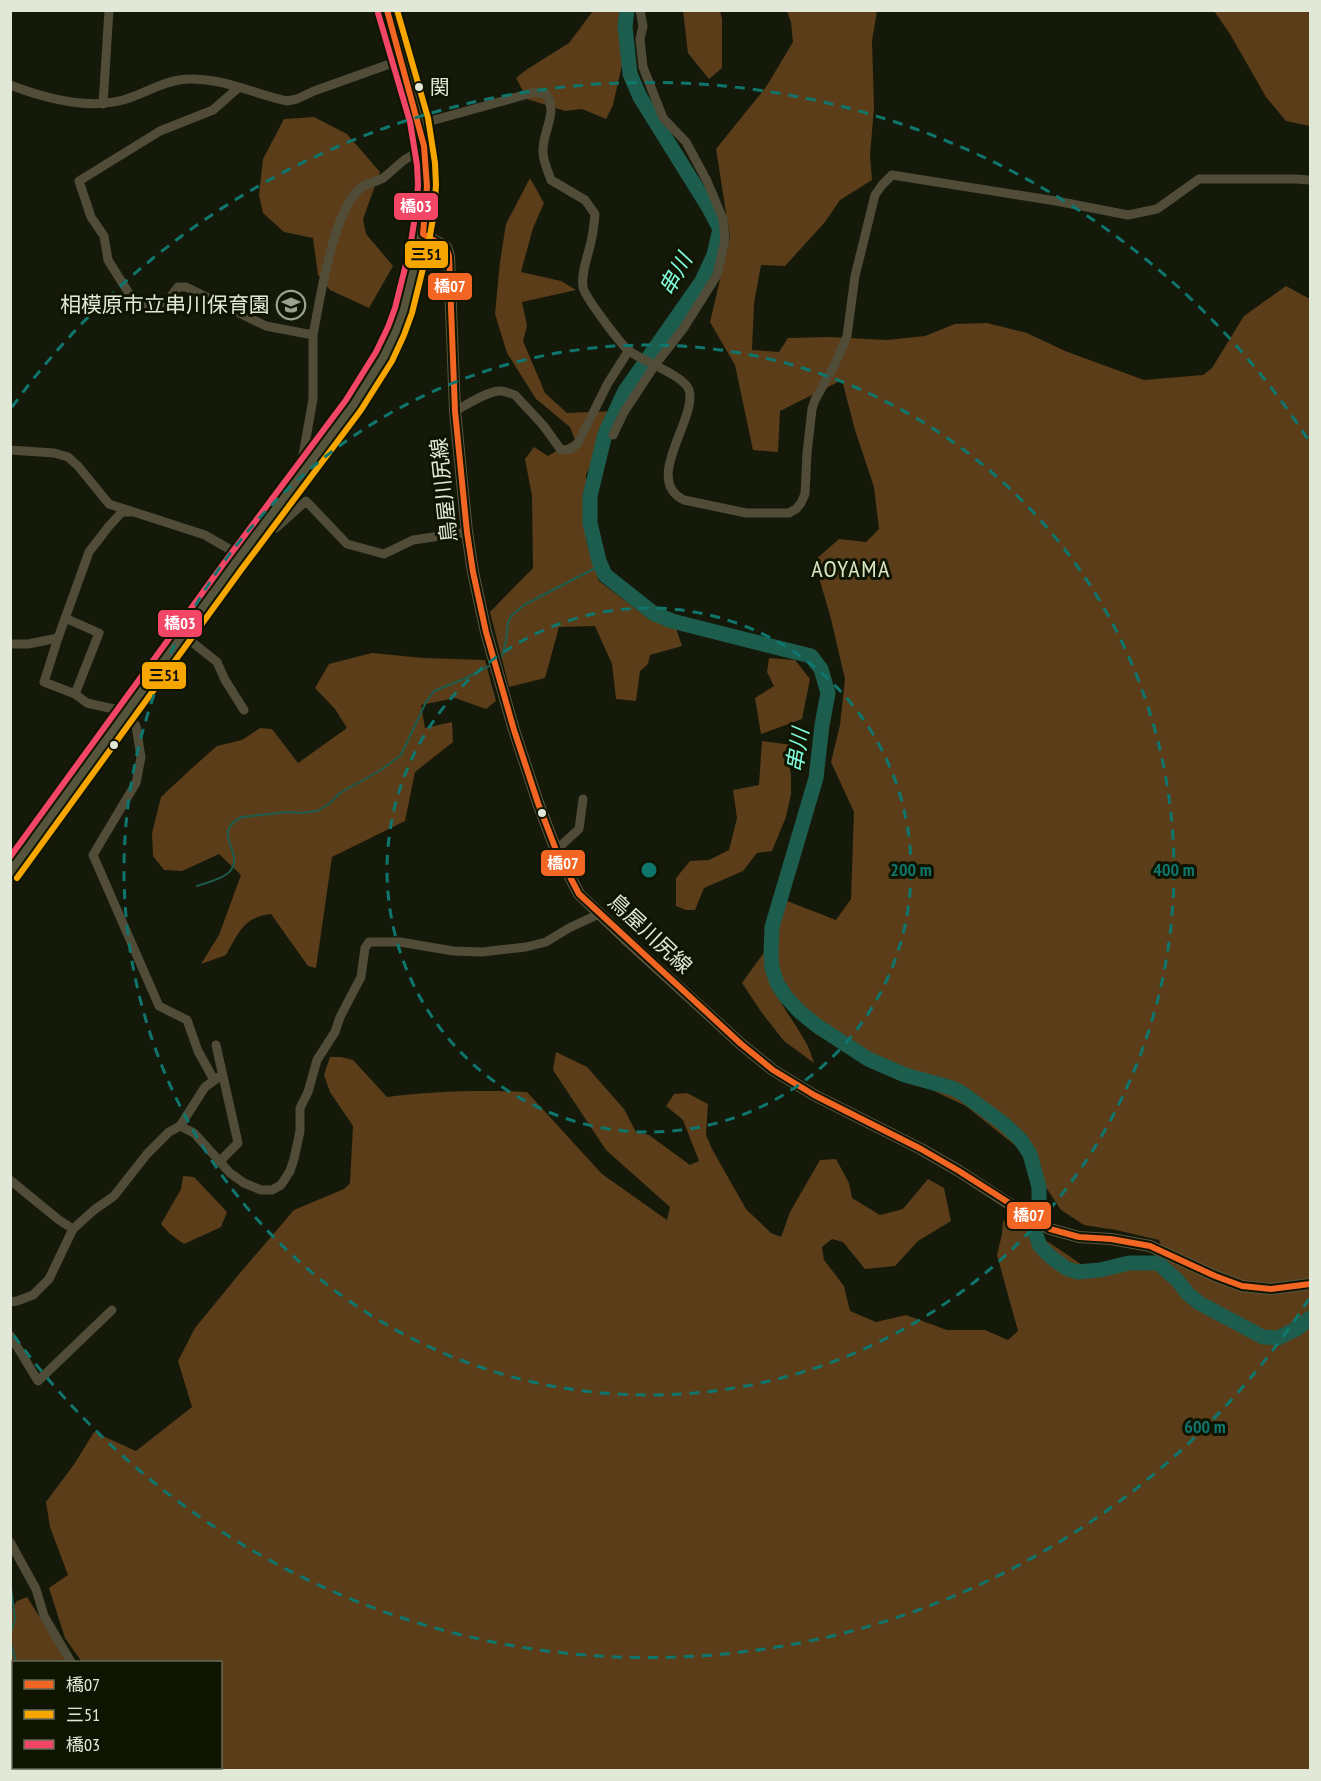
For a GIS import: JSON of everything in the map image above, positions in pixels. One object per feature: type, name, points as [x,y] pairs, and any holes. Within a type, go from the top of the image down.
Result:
[{"type":"highway","points":[[10,873],[364,388],[397,329],[423,234],[427,186],[425,152],[420,124],[387,10]]},
{"type":"main road","name":"鳥屋川尻線","points":[[423,234],[446,247],[449,256],[455,411],[467,532],[486,632],[514,730],[555,850],[579,894],[741,1044],[773,1070],[814,1095],[959,1170],[1050,1229],[1079,1237],[1111,1239],[1150,1246],[1242,1286],[1271,1289],[1311,1284]]},
{"type":"street","points":[[103,104],[109,10]]},
{"type":"street","points":[[613,435],[624,412],[654,364],[683,329],[717,275],[725,240],[723,219],[707,181],[686,142],[663,118],[643,67],[640,39],[643,26],[640,10]]},
{"type":"street","points":[[10,85],[63,100],[103,104],[124,100],[180,79],[203,79],[288,101],[401,60]]},
{"type":"street","points":[[238,88],[213,110],[160,131],[79,181],[91,217],[104,236],[108,260],[135,303],[150,308],[168,300],[178,287],[186,287],[266,326],[313,335]]},
{"type":"street","points":[[420,124],[535,92],[547,95],[551,102],[552,115],[545,136],[543,152],[551,180],[585,200],[595,214],[583,288],[632,352],[683,382],[690,392],[690,403],[668,472],[669,487],[675,494],[691,502],[746,513],[789,513],[796,510],[806,494],[807,453],[812,409],[847,336],[855,276],[875,195],[892,175],[1128,215],[1157,209],[1199,179],[1311,180]]},
{"type":"street","points":[[308,466],[303,455],[313,399],[313,335],[335,236],[346,207],[362,187],[382,178],[414,153],[425,152]]},
{"type":"street","points":[[455,411],[482,396],[500,390],[515,395],[543,425],[561,450],[571,449],[578,443],[608,383],[632,352]]},
{"type":"street","points":[[10,450],[54,453],[68,457],[109,504],[205,536],[241,556]]},
{"type":"street","points":[[266,521],[276,528],[306,501],[347,544],[384,554],[413,540],[467,532]]},
{"type":"street","points":[[135,512],[122,512],[89,552],[64,618],[44,682],[75,694],[87,703],[127,712],[136,726],[141,757],[136,783],[93,855],[159,1006],[187,1020],[198,1051],[219,1078]]},
{"type":"street","points":[[64,618],[99,633],[75,694]]},
{"type":"street","points":[[183,635],[217,662],[225,680],[244,710]]},
{"type":"street","points":[[10,644],[28,644],[58,638]]},
{"type":"street","points":[[555,850],[579,829],[583,799]]},
{"type":"street","points":[[180,1126],[194,1133],[219,1162],[244,1183],[261,1190],[272,1190],[281,1185],[290,1171],[300,1131],[300,1108],[308,1092],[317,1060],[334,1032],[361,977],[365,948],[369,942],[400,942],[453,951],[482,952],[526,947],[546,942],[599,914]]},
{"type":"street","points":[[216,1045],[219,1078],[238,1143],[219,1162]]},
{"type":"street","points":[[10,1302],[33,1295],[49,1279],[73,1229],[114,1196],[147,1154],[170,1132],[180,1126],[205,1087],[219,1078]]},
{"type":"street","points":[[10,1180],[73,1229]]},
{"type":"street","points":[[10,1335],[38,1381],[112,1310]]},
{"type":"street","points":[[10,1542],[36,1589],[44,1616],[70,1661]]},
{"type":"shaded area","points":[[593,11],[634,11],[613,105],[606,119],[582,109],[565,111],[527,99],[516,78],[569,43]]},
{"type":"shaded area","points":[[683,11],[720,11],[722,68],[709,79],[688,53]]},
{"type":"shaded area","points":[[787,11],[877,11],[872,41],[874,108],[870,155],[872,180],[840,200],[825,222],[785,266],[761,265],[754,303],[752,350],[779,352],[788,338],[829,337],[887,340],[925,336],[955,324],[987,323],[1027,333],[1065,351],[1144,380],[1203,375],[1212,368],[1244,316],[1286,286],[1310,299],[1310,1770],[174,1770],[172,1769],[222,1769],[222,1661],[81,1661],[65,1638],[49,1588],[68,1575],[50,1527],[46,1502],[75,1463],[94,1432],[136,1451],[192,1407],[178,1361],[195,1328],[294,1210],[344,1189],[350,1183],[353,1126],[330,1092],[324,1075],[330,1057],[353,1060],[387,1097],[422,1093],[527,1092],[602,1174],[667,1220],[670,1207],[606,1150],[553,1070],[556,1052],[587,1067],[624,1109],[636,1132],[649,1135],[690,1165],[699,1161],[683,1120],[666,1106],[674,1094],[687,1093],[708,1104],[706,1135],[712,1149],[746,1209],[771,1233],[781,1237],[790,1212],[820,1160],[836,1159],[849,1183],[852,1198],[880,1215],[903,1209],[928,1179],[944,1188],[951,1221],[918,1241],[895,1266],[865,1269],[843,1242],[832,1239],[822,1247],[824,1260],[844,1286],[850,1311],[876,1322],[906,1315],[947,1330],[985,1330],[1008,1340],[1018,1331],[997,1255],[1003,1221],[1050,1243],[1088,1269],[1168,1265],[1159,1240],[1084,1225],[1061,1210],[1022,1151],[966,1106],[919,1084],[894,1076],[826,1037],[817,1035],[798,1019],[776,960],[779,928],[787,901],[836,920],[851,899],[854,812],[831,762],[840,725],[845,679],[814,561],[839,539],[866,542],[879,529],[874,487],[855,430],[842,380],[780,411],[778,452],[753,450],[735,365],[710,322],[730,238],[716,149],[766,87],[793,42],[791,22]]},
{"type":"shaded area","points":[[1214,11],[1310,11],[1310,126],[1286,121],[1266,97]]},
{"type":"shaded area","points":[[314,117],[347,134],[380,172],[363,219],[366,234],[393,266],[369,308],[330,290],[318,275],[313,238],[284,232],[263,213],[259,195],[263,159],[284,119]]},
{"type":"shaded area","points":[[530,178],[544,203],[533,228],[521,272],[561,281],[576,290],[522,302],[527,326],[523,341],[545,393],[567,413],[615,411],[586,475],[586,540],[599,581],[648,618],[675,625],[682,646],[650,655],[648,664],[640,671],[636,701],[616,699],[612,664],[595,626],[559,627],[545,678],[509,687],[490,612],[533,568],[532,496],[525,459],[534,447],[548,456],[575,440],[570,427],[536,399],[507,353],[495,314],[506,224]]},
{"type":"shaded area","points":[[372,653],[423,658],[485,660],[496,701],[486,709],[455,698],[421,705],[425,728],[452,722],[453,742],[415,772],[405,821],[332,857],[316,968],[308,966],[271,914],[254,919],[242,928],[226,955],[201,964],[219,935],[241,875],[219,854],[182,871],[164,870],[153,856],[152,833],[161,797],[217,746],[242,740],[260,728],[272,729],[298,763],[347,728],[335,709],[315,688],[329,664]]},
{"type":"shaded area","points":[[769,658],[795,660],[810,679],[802,719],[761,734],[755,698],[774,686],[767,672]]},
{"type":"shaded area","points":[[762,741],[792,745],[788,757],[791,794],[786,817],[772,851],[757,853],[743,871],[704,888],[695,910],[686,910],[676,906],[676,878],[690,861],[709,860],[729,850],[737,818],[733,790],[759,785]]},
{"type":"shaded area","points":[[765,951],[766,964],[773,987],[806,1043],[814,1063],[784,1041],[742,983]]},
{"type":"shaded area","points":[[183,1176],[194,1177],[227,1212],[221,1227],[184,1244],[161,1224],[181,1189]]},
{"type":"shaded area","points":[[27,1597],[67,1661],[12,1661],[12,1769],[149,1770],[11,1770],[10,1611],[17,1601]]},
{"type":"waterway","name":"串川","points":[[627,10],[625,26],[630,74],[640,97],[720,229],[714,255],[702,281],[625,391],[605,434],[590,496],[590,523],[599,561],[605,575],[653,613],[672,621],[811,656],[821,669],[828,693],[816,778],[772,927],[772,968],[777,983],[800,1012],[868,1059],[905,1075],[962,1093],[1004,1124],[1020,1139],[1030,1154],[1039,1187],[1034,1229],[1040,1246],[1066,1268],[1077,1272],[1100,1270],[1129,1263],[1158,1263],[1199,1303],[1263,1337],[1278,1338],[1298,1328],[1310,1318]]},
{"type":"waterway","points":[[502,656],[508,622],[512,615],[524,605],[601,565]]},
{"type":"waterway","points":[[197,886],[220,878],[231,870],[234,856],[228,836],[233,823],[242,817],[317,811],[329,804],[340,793],[381,770],[401,755],[426,702],[434,691],[489,666]]},
{"type":"waterway","points":[[10,1580],[15,1619],[10,1635]]},
{"type":"waterway","points":[[10,1640],[16,1661]]},
{"type":"transit line","name":"橋07","points":[[387,10],[424,146],[427,186],[423,234],[446,247],[449,256],[455,411],[467,532],[486,632],[538,803],[556,850],[579,894],[741,1044],[773,1070],[814,1095],[921,1149],[1050,1229],[1079,1237],[1111,1239],[1150,1246],[1242,1286],[1271,1289],[1310,1284]]},
{"type":"transit line","name":"三51","points":[[17,878],[241,570],[361,410],[392,361],[404,335],[412,313],[427,252],[436,185],[428,118],[397,10]]},
{"type":"transit line","name":"橋03","points":[[10,857],[346,400],[376,352],[388,327],[410,248],[418,185],[410,122],[378,13]]},
{"type":"place","name":"関","points":[[419,87]]},
{"type":"place","name":"相模原市立串川保育園","points":[[291,305]]},
{"type":"district","name":"AOYAMA","points":[[851,569]]}]
